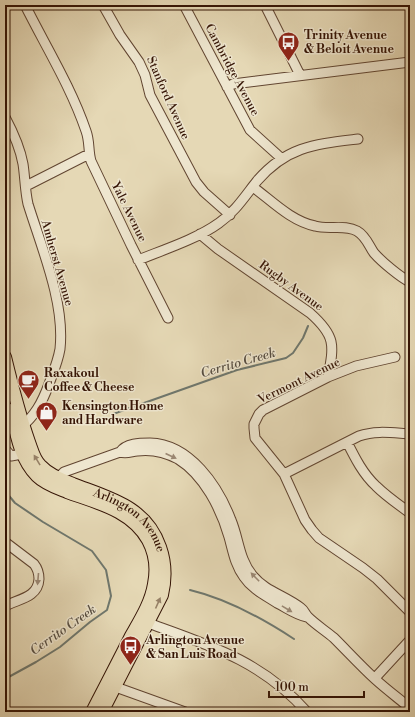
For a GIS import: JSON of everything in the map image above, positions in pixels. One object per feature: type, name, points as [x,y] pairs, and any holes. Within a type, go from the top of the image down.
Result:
[{"type":"main road","name":"Arlington Avenue","points":[[5,357],[15,429],[38,464],[58,478],[129,507],[140,515],[154,532],[163,555],[165,577],[162,595],[148,623],[111,685],[92,712]]},
{"type":"main road","name":"Arlington Avenue","points":[[5,387],[22,454],[33,471],[45,482],[54,487],[115,510],[126,516],[144,533],[150,544],[154,557],[155,568],[152,592],[111,685],[102,712]]},
{"type":"street","name":"Yale Avenue","points":[[25,5],[72,95],[87,132],[91,161],[138,260],[200,234],[230,215],[262,176],[281,158],[314,145],[358,139]]},
{"type":"street","name":"Stanford Avenue","points":[[103,5],[120,35],[139,62],[145,75],[150,95],[196,182],[204,192],[230,215]]},
{"type":"street","name":"Cambridge Avenue","points":[[184,5],[250,130],[281,158]]},
{"type":"street","points":[[265,5],[300,75]]},
{"type":"street","points":[[227,88],[233,84],[410,62]]},
{"type":"street","name":"Amherst Avenue","points":[[5,117],[19,147],[23,162],[28,204],[58,305],[61,335],[60,351],[45,395],[33,416],[15,429]]},
{"type":"street","points":[[26,186],[89,154]]},
{"type":"street","points":[[253,187],[299,220],[314,226],[327,228],[347,223],[363,235],[374,252],[384,262],[410,282]]},
{"type":"street","name":"Rugby Avenue","points":[[200,234],[218,249],[310,313],[322,324],[331,341],[331,356],[328,377]]},
{"type":"street","points":[[138,260],[168,318]]},
{"type":"street","points":[[396,272],[410,276]]},
{"type":"street","name":"Vermont Avenue","points":[[395,357],[368,363],[328,377],[263,410],[256,419],[254,428],[255,438],[284,474],[305,520],[319,538],[363,568],[410,612]]},
{"type":"street","points":[[284,474],[368,433],[410,434]]},
{"type":"street","points":[[347,442],[355,458],[369,478],[381,490],[410,513]]},
{"type":"street","points":[[5,449],[11,456],[22,454]]},
{"type":"street","points":[[58,478],[64,472],[120,452],[125,454],[146,450],[157,451],[179,460],[190,469],[211,494],[224,523],[236,562],[244,578],[259,592],[299,615],[307,617],[333,638],[375,678],[410,708]]},
{"type":"street","points":[[5,542],[34,564],[38,568],[39,576],[39,582],[36,590],[31,594],[5,606]]},
{"type":"street","points":[[148,623],[222,650],[244,661],[285,690],[307,712]]},
{"type":"street","points":[[375,678],[410,640]]},
{"type":"street","points":[[111,685],[183,712]]},
{"type":"waterway","name":"Cerrito Creek","points":[[113,414],[237,370],[286,358],[293,353],[303,338],[308,326]]},
{"type":"waterway","name":"Cerrito Creek","points":[[5,491],[15,503],[43,522],[92,551],[106,570],[111,596],[107,610],[60,647],[5,679]]},
{"type":"waterway","name":"Cerrito Creek","points":[[190,590],[218,598],[244,610],[294,639]]},
{"type":"place","name":"Trinity Avenue & Beloit Avenue","points":[[289,62]]},
{"type":"place","name":"Raxakoul Coffee & Cheese","points":[[28,400]]},
{"type":"place","name":"Kensington Home and Hardware","points":[[47,432]]},
{"type":"place","name":"Arlington Avenue & San Luis Road","points":[[130,666]]}]
